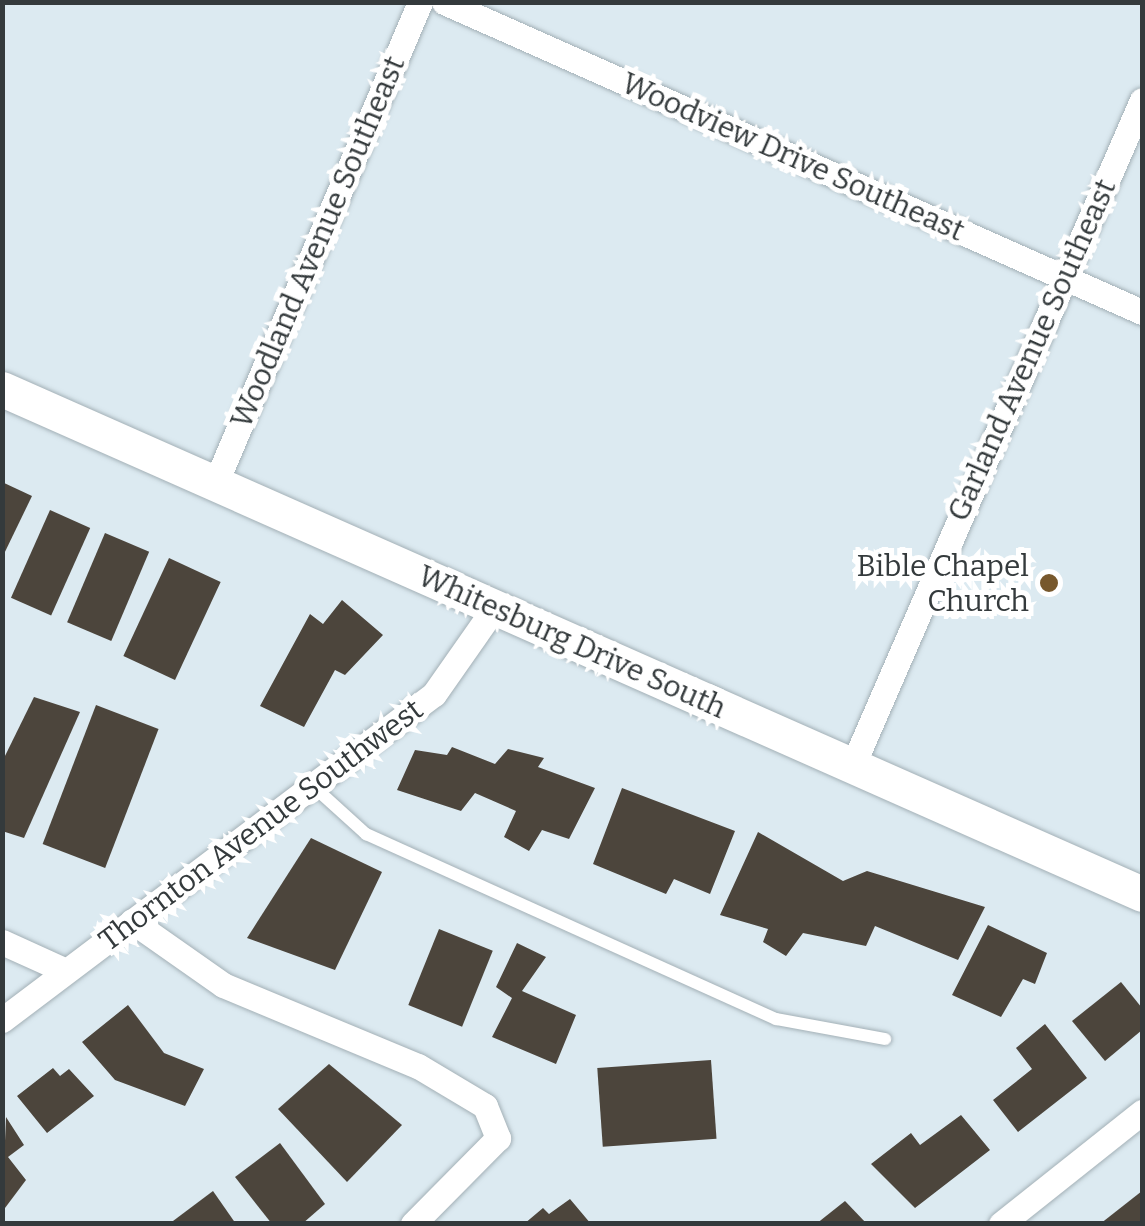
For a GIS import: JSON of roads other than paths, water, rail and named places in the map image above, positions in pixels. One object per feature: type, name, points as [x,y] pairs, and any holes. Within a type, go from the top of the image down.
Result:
[{"type":"main road","name":"Whitesburg Drive South","points":[[2,388],[1142,894]]},
{"type":"street","name":"Woodland Avenue Southeast","points":[[216,482],[420,2]]},
{"type":"street","name":"Woodview Drive Southeast","points":[[444,2],[1142,312]]},
{"type":"street","name":"Garland Avenue Southeast","points":[[852,767],[1062,276],[1142,100]]},
{"type":"street","name":"Thornton Avenue Southwest","points":[[2,1020],[434,694],[495,606]]},
{"type":"street","points":[[132,921],[223,985],[418,1066],[484,1106],[498,1138],[412,1224]]},
{"type":"street","points":[[2,942],[66,971]]},
{"type":"street","points":[[1001,1224],[1142,1112]]},
{"type":"lane","points":[[313,786],[366,834],[776,1019],[885,1039]]},
{"type":"place","name":"Bible Chapel Church","points":[[1049,583]]}]
